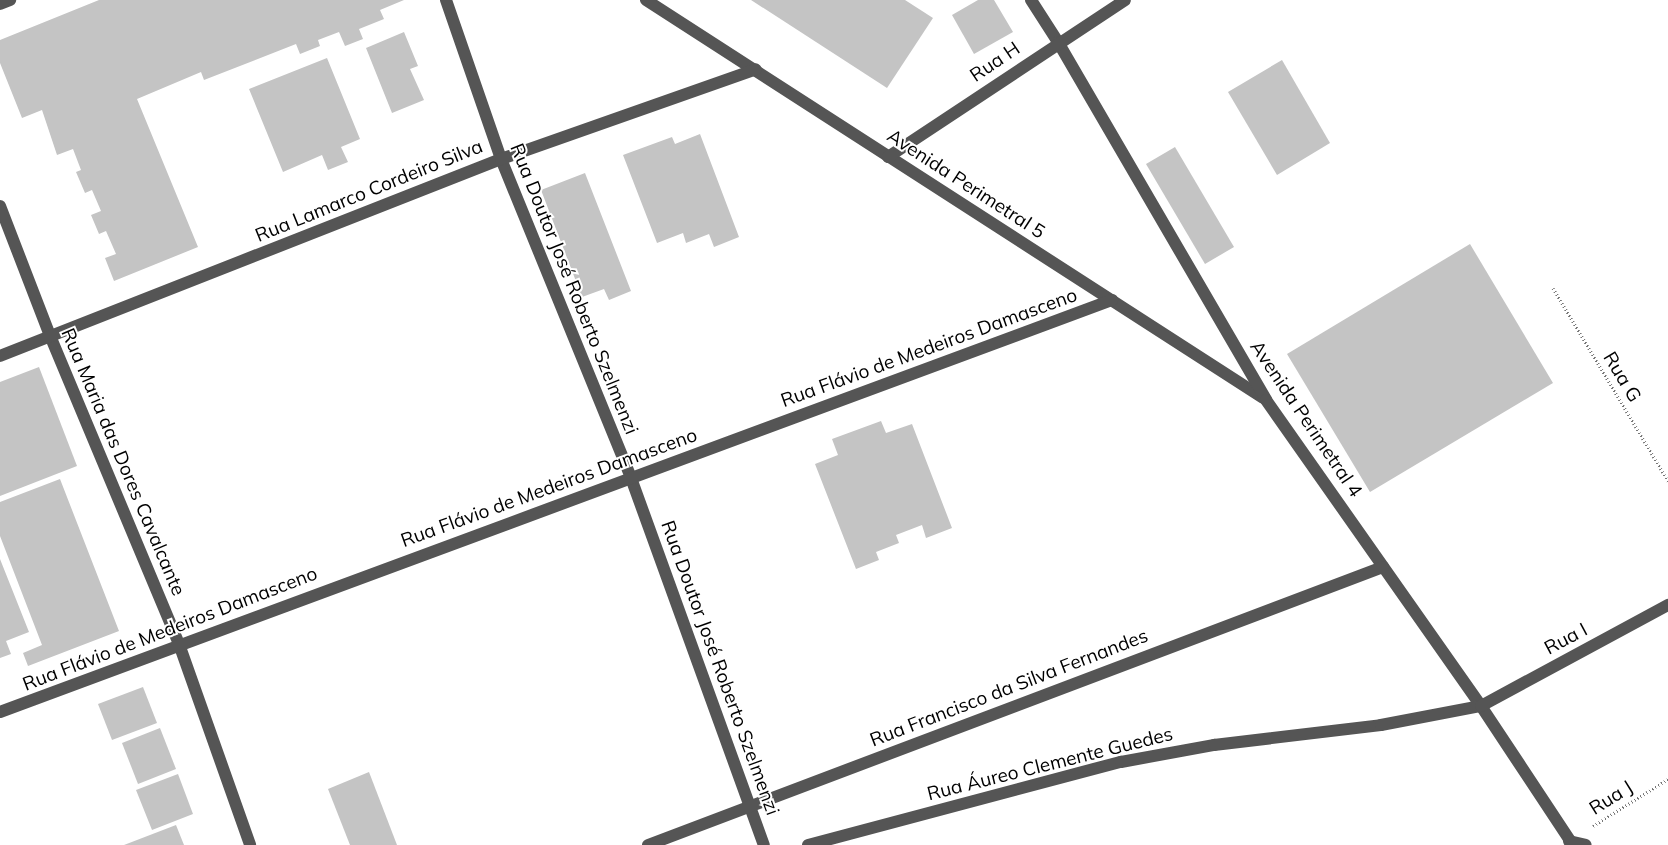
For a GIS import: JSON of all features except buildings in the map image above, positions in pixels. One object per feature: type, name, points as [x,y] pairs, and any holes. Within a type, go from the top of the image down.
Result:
[{"type":"street","points":[[0,4],[10,0]]},
{"type":"street","name":"Rua Doutor José Roberto Szelmenzi","points":[[446,0],[500,159],[631,478],[764,845]]},
{"type":"street","name":"Avenida Perimetral 5","points":[[646,0],[756,69],[888,157],[1266,400]]},
{"type":"street","name":"Avenida Perimetral 4","points":[[1031,0],[1058,42],[1266,400],[1481,706],[1571,843]]},
{"type":"street","name":"Rua H","points":[[888,157],[1058,42],[1125,0]]},
{"type":"street","name":"Rua Lamarco Cordeiro Silva","points":[[0,356],[51,338],[500,159],[756,69]]},
{"type":"street","name":"Rua Maria das Dores Cavalcante","points":[[0,206],[51,338],[180,644],[250,845]]},
{"type":"street","name":"Rua Flávio de Medeiros Damasceno","points":[[0,712],[1112,300]]},
{"type":"street","name":"Rua Francisco da Silva Fernandes","points":[[648,845],[1383,567]]},
{"type":"street","name":"Rua I","points":[[1481,706],[1668,605]]},
{"type":"street","name":"Rua Áureo Clemente Guedes","points":[[808,845],[1121,762],[1214,746],[1381,725],[1481,706]]},
{"type":"street","points":[[1571,843],[1586,845]]},
{"type":"path","name":"Rua G","points":[[1553,288],[1668,481]]},
{"type":"path","name":"Rua J","points":[[1571,843],[1668,779]]}]
